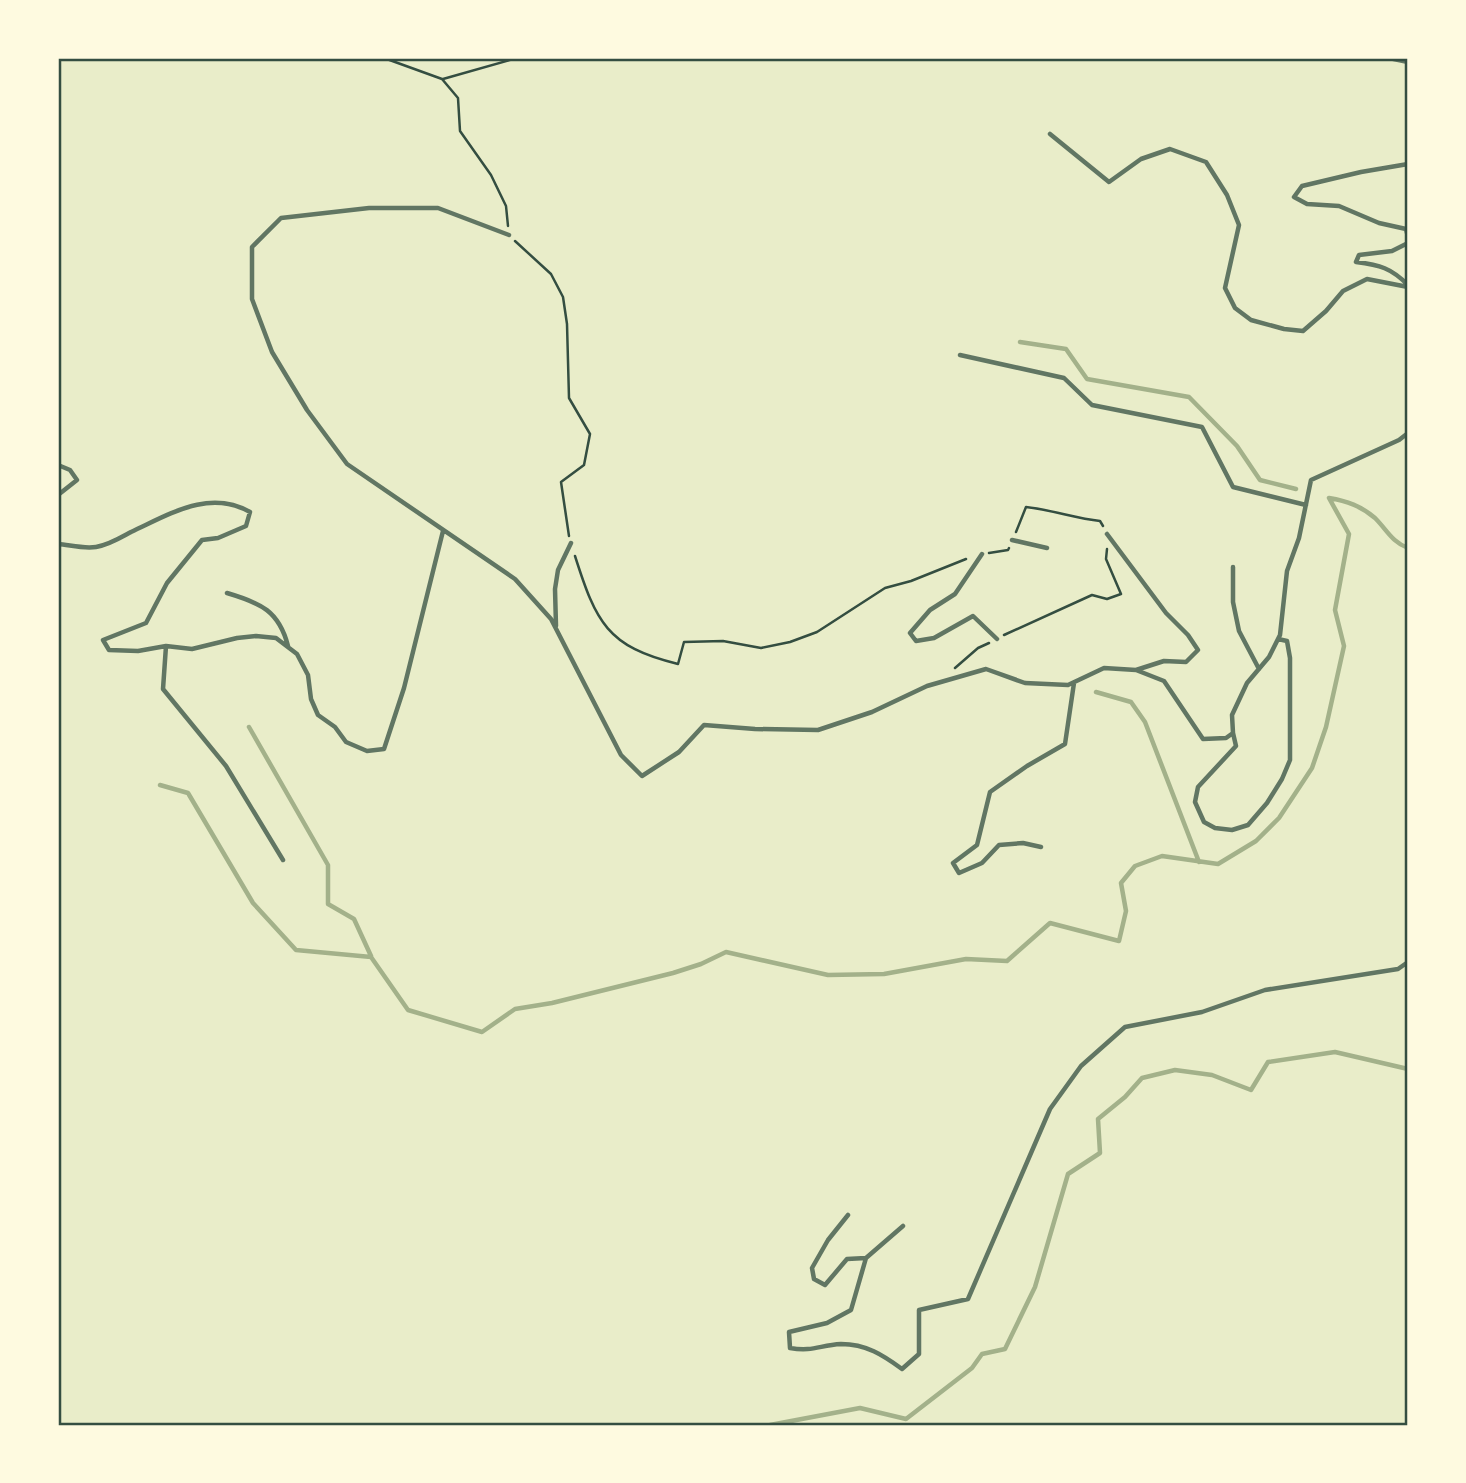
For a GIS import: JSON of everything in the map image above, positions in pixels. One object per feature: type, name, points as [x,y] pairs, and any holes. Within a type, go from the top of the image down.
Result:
[{"type":"lane","points":[[1389,58],[1408,62]]},
{"type":"lane","points":[[1050,134],[1109,182],[1141,159],[1170,149],[1206,162],[1227,195],[1239,225],[1225,288],[1235,308],[1251,320],[1303,331],[1326,312],[1343,290],[1367,279],[1408,286]]},
{"type":"lane","points":[[1408,164],[1302,186],[1294,197],[1307,204],[1339,206],[1378,223],[1406,229],[1408,237]]},
{"type":"lane","points":[[509,235],[438,208],[369,208],[282,218],[252,247],[252,299],[272,352],[307,410],[347,464],[515,579],[551,619],[621,755],[642,776],[679,752],[704,725],[818,730],[872,712],[927,686],[986,669],[1025,683],[1068,685],[1104,668],[1136,670],[1164,681],[1203,739],[1226,738],[1233,733]]},
{"type":"lane","points":[[1408,243],[1392,251],[1359,255],[1356,262],[1377,265],[1394,272],[1408,286]]},
{"type":"lane","points":[[960,355],[1064,378],[1092,405],[1202,427],[1233,487],[1306,505]]},
{"type":"lane","points":[[1278,639],[1287,642],[1290,658],[1290,760],[1267,803],[1248,825],[1232,830],[1215,828],[1204,822],[1195,802],[1198,787],[1236,746],[1232,715],[1247,683],[1269,657],[1278,639],[1287,571],[1299,538],[1311,480],[1399,440],[1408,433]]},
{"type":"lane","points":[[58,465],[70,470],[78,480],[58,495]]},
{"type":"lane","points":[[58,544],[95,547],[114,542],[186,507],[201,504],[223,502],[250,512],[246,526],[219,538],[202,540],[167,583],[146,623],[103,640],[109,650],[138,651],[166,646],[192,649],[256,636],[276,638],[297,654],[308,675],[311,699],[318,715],[335,727],[346,742],[367,751],[384,749],[404,688],[443,531]]},
{"type":"lane","points":[[1107,534],[1166,613],[1188,635],[1198,650],[1186,662],[1164,661],[1136,670]]},
{"type":"lane","points":[[1012,540],[1047,548]]},
{"type":"lane","points":[[556,628],[555,589],[558,570],[571,543]]},
{"type":"lane","points":[[982,554],[955,594],[930,610],[911,633],[915,641],[934,638],[972,616],[996,639]]},
{"type":"lane","points":[[1233,567],[1233,602],[1239,631],[1259,669]]},
{"type":"lane","points":[[227,593],[266,608],[283,626],[288,647]]},
{"type":"lane","points":[[166,646],[163,689],[226,766],[284,860]]},
{"type":"lane","points":[[1041,847],[1023,844],[999,845],[982,863],[959,873],[953,863],[976,845],[990,792],[1065,744],[1074,682]]},
{"type":"lane","points":[[903,1226],[866,1258],[851,1310],[827,1323],[789,1332],[790,1348],[807,1351],[841,1344],[876,1350],[902,1369],[919,1354],[919,1310],[968,1298],[1050,1109],[1081,1066],[1125,1027],[1202,1012],[1265,990],[1398,969],[1408,962]]},
{"type":"lane","points":[[848,1215],[828,1240],[812,1268],[814,1279],[825,1285],[847,1259],[866,1258]]},
{"type":"path","points":[[384,58],[442,79],[458,98],[460,131],[491,175],[506,206],[509,235],[551,274],[564,297],[569,398],[590,434],[584,465],[561,482],[571,543],[591,604],[622,644],[642,654],[678,664],[684,642],[723,641],[761,648],[790,642],[817,632],[886,588],[911,582],[982,554],[1008,550],[1026,507],[1100,521],[1107,534],[1106,559],[1121,594],[1107,600],[1091,594],[996,639],[978,648],[957,664],[950,679]]},
{"type":"path","points":[[442,79],[517,58]]},
{"type":"waterway","points":[[1020,342],[1066,349],[1087,379],[1189,397],[1237,446],[1260,480],[1296,489]]},
{"type":"waterway","points":[[160,785],[188,793],[253,903],[296,950],[371,957],[408,1010],[482,1032],[515,1009],[552,1003],[673,973],[726,952],[828,975],[884,974],[966,959],[1007,961],[1050,923],[1119,941],[1126,911],[1121,883],[1135,866],[1162,856],[1218,864],[1256,841],[1279,818],[1312,768],[1326,727],[1344,646],[1335,610],[1349,534],[1329,498],[1348,502],[1364,510],[1394,539],[1408,548]]},
{"type":"waterway","points":[[1096,692],[1131,702],[1145,722],[1199,862]]},
{"type":"waterway","points":[[249,727],[328,865],[328,904],[354,919],[371,956]]},
{"type":"waterway","points":[[770,1425],[860,1408],[906,1419],[972,1368],[982,1354],[1005,1349],[1035,1287],[1068,1174],[1100,1153],[1098,1119],[1125,1097],[1142,1078],[1175,1070],[1212,1075],[1251,1090],[1268,1062],[1335,1052],[1408,1069]]}]
